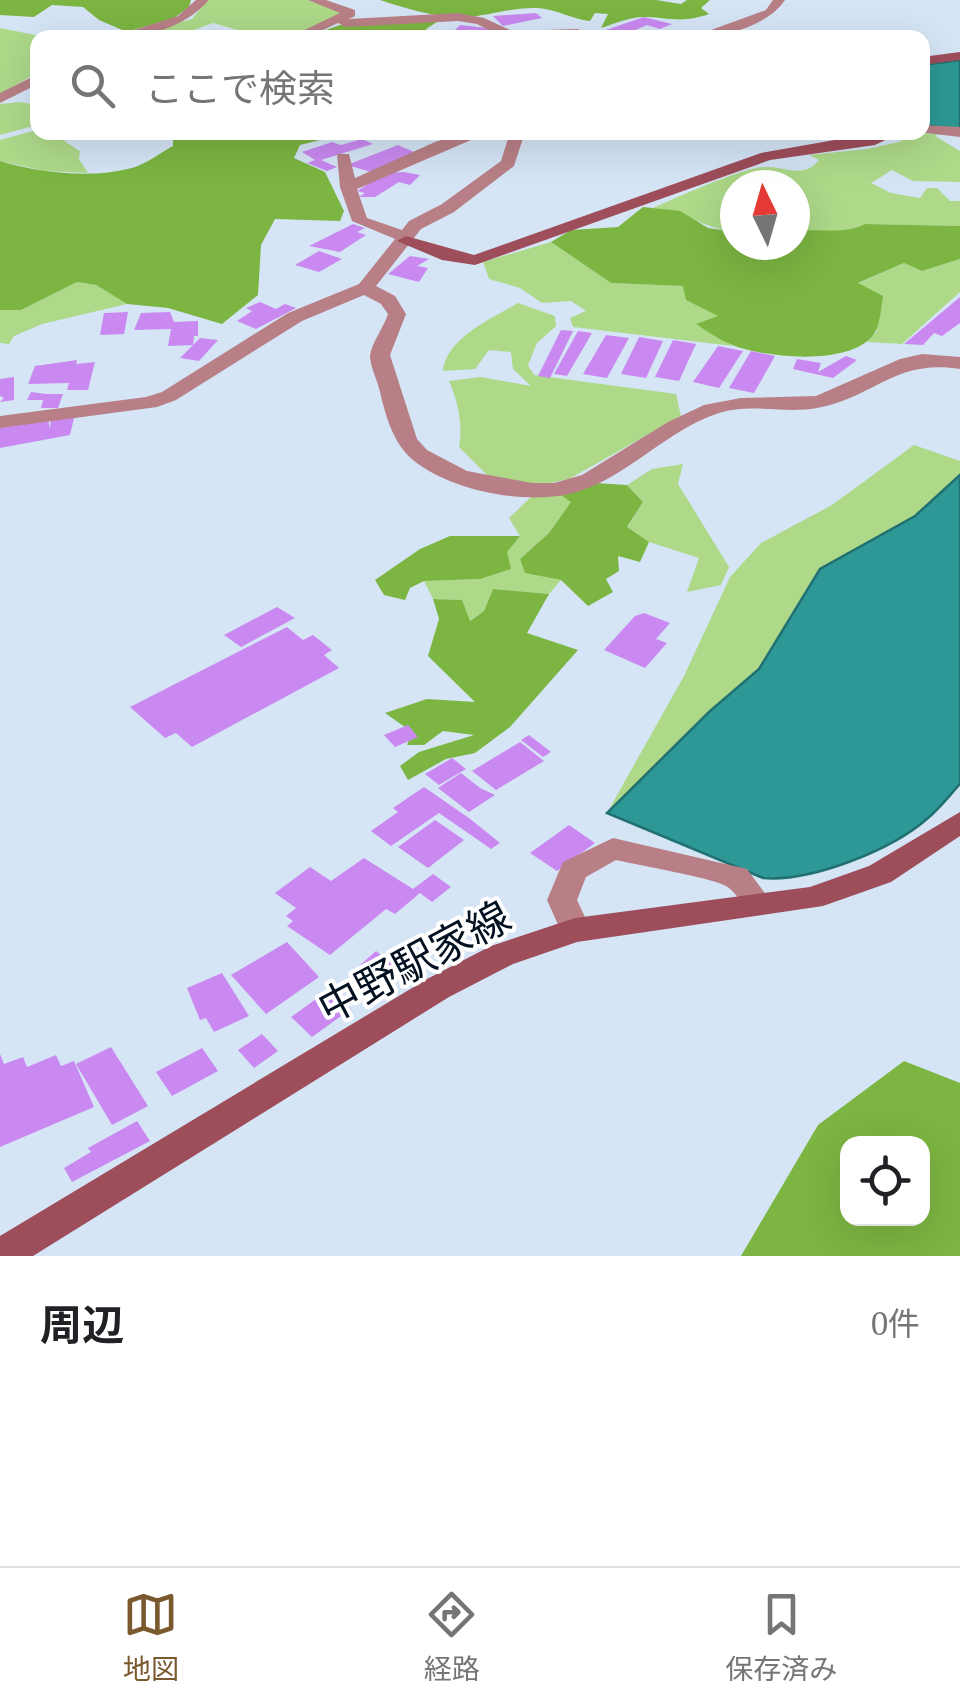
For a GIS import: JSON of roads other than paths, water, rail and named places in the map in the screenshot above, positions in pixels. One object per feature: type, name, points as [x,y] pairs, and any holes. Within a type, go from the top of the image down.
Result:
[{"type":"street","points":[[144,30],[183,19],[202,0]]},
{"type":"street","points":[[314,0],[346,16]]},
{"type":"street","points":[[723,30],[770,13],[778,0]]},
{"type":"street","points":[[313,30],[380,3]]},
{"type":"street","points":[[346,16],[346,23],[446,16],[504,30]]},
{"type":"street","points":[[930,59],[960,56]]},
{"type":"street","points":[[0,99],[30,82]]},
{"type":"street","points":[[953,132],[944,136],[960,148]]},
{"type":"street","points":[[348,187],[454,140]]},
{"type":"street","points":[[0,422],[150,403],[169,396],[295,318],[365,288],[416,226],[448,208],[508,163],[515,140]]},
{"type":"street","points":[[343,156],[348,187],[360,221],[400,235],[406,242],[474,260],[767,156],[875,140]]},
{"type":"street","points":[[365,288],[388,300],[397,314],[394,331],[380,354],[408,442],[442,465],[518,491],[571,487],[709,410],[735,404],[807,403],[831,398],[895,364],[918,360],[960,363]]},
{"type":"street","name":"中野駅家線","points":[[0,1256],[438,988],[502,955],[575,930],[812,898],[880,874],[960,822]]},
{"type":"street","points":[[575,930],[562,900],[574,870],[614,849],[736,877],[758,904]]}]
